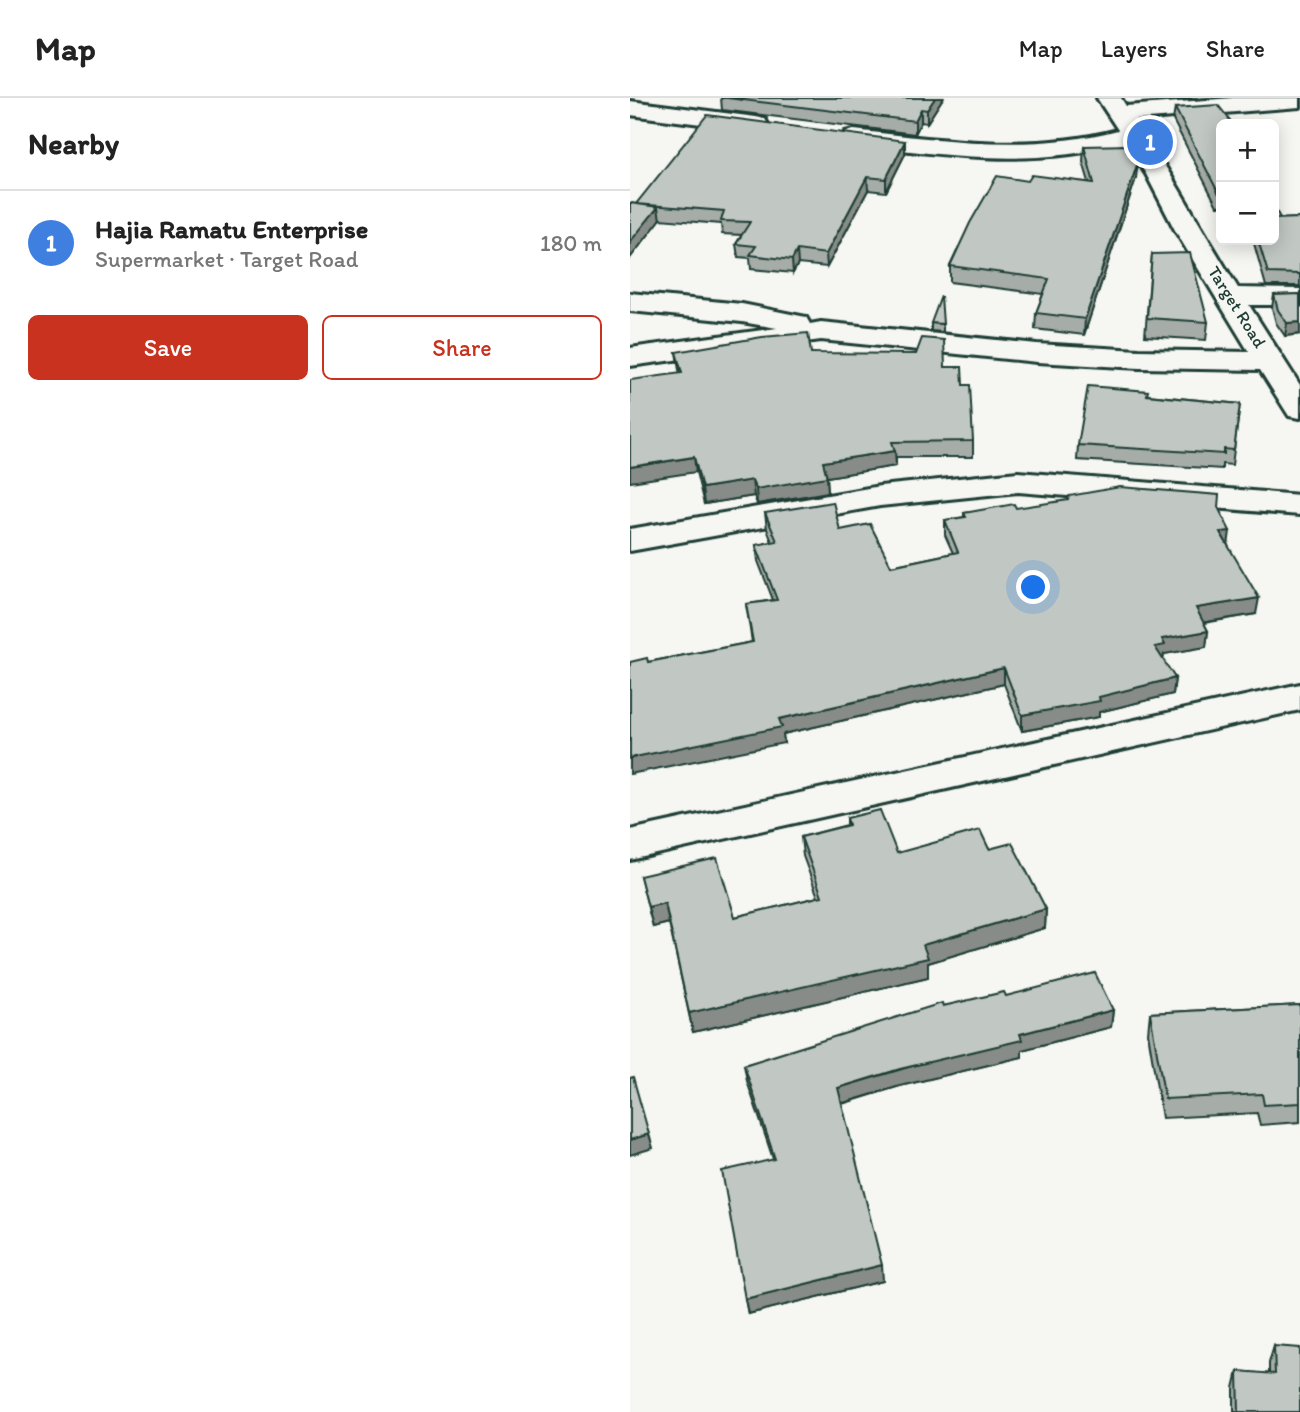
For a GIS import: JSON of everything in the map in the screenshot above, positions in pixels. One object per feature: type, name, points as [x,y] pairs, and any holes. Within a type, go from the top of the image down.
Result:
[{"type":"street","points":[[827,134],[942,148],[1022,150],[1080,147],[1121,115],[1300,100]]},
{"type":"street","points":[[630,108],[773,127]]},
{"type":"street","name":"Target Road","points":[[1121,115],[1300,409]]},
{"type":"street","points":[[1231,296],[1300,297]]},
{"type":"street","points":[[630,302],[781,319],[821,331],[1037,354],[1271,361]]},
{"type":"street","points":[[630,357],[821,331]]},
{"type":"street","points":[[630,541],[880,496],[1018,482],[1300,505]]},
{"type":"street","points":[[630,845],[1300,697]]},
{"type":"building","points":[[727,98],[935,98],[927,110],[921,109],[915,121]]},
{"type":"building","points":[[1218,105],[1229,119],[1216,119],[1216,188],[1175,108]]},
{"type":"building","points":[[707,115],[905,141],[886,179],[867,177],[826,254],[797,250],[792,260],[750,255],[756,246],[736,244],[750,222],[721,221],[724,211],[636,204]]},
{"type":"building","points":[[1132,145],[1138,162],[1085,319],[1036,313],[1049,279],[950,266],[970,223],[997,176],[1028,181],[1032,175],[1094,183],[1084,146]]},
{"type":"building","points":[[630,203],[658,207],[630,242]]},
{"type":"building","points":[[1300,218],[1300,274],[1268,273],[1260,245],[1279,245],[1279,219]]},
{"type":"building","points":[[1190,253],[1208,322],[1147,318],[1152,254]]},
{"type":"building","points":[[1300,294],[1300,322],[1287,323],[1278,310],[1274,295]]},
{"type":"building","points":[[941,296],[943,324],[931,323]]},
{"type":"building","points":[[808,333],[811,353],[916,354],[922,338],[944,340],[945,367],[962,367],[963,385],[970,385],[973,441],[892,442],[895,451],[823,462],[827,477],[756,489],[752,480],[702,488],[694,457],[630,467],[630,380],[682,373],[676,352],[762,337]]},
{"type":"building","points":[[1088,386],[1240,404],[1234,450],[1224,449],[1224,454],[1078,445]]},
{"type":"building","points":[[1120,487],[1219,495],[1218,507],[1230,531],[1220,532],[1259,598],[1196,608],[1208,631],[1162,639],[1165,645],[1155,647],[1175,678],[1099,697],[1100,701],[1022,715],[1004,668],[779,719],[782,727],[630,758],[630,662],[647,658],[648,662],[753,642],[746,604],[777,600],[756,545],[777,541],[765,513],[833,502],[840,530],[870,524],[891,566],[958,552],[945,520],[966,517],[964,513],[1014,504],[1016,508],[1068,500],[1069,496]]},
{"type":"building","points":[[880,810],[897,853],[980,830],[989,849],[1012,843],[1046,909],[923,945],[928,958],[689,1013],[665,903],[648,907],[640,876],[717,858],[735,917],[822,896],[801,837],[849,825],[847,818]]},
{"type":"building","points":[[1095,973],[1113,1010],[1020,1034],[1022,1040],[900,1069],[838,1088],[882,1265],[745,1299],[722,1171],[775,1159],[744,1065],[942,1003],[943,1006],[1004,992],[1006,996]]},
{"type":"building","points":[[1300,1005],[1300,1103],[1264,1105],[1262,1094],[1165,1099],[1150,1013]]},
{"type":"building","points":[[633,1077],[649,1134],[630,1140],[630,1078]]},
{"type":"building","points":[[1274,1346],[1300,1348],[1300,1412],[1239,1412],[1238,1371],[1275,1374]]},
{"type":"place","name":"Hajia Ramatu Enterprise","points":[[1150,142]]}]
